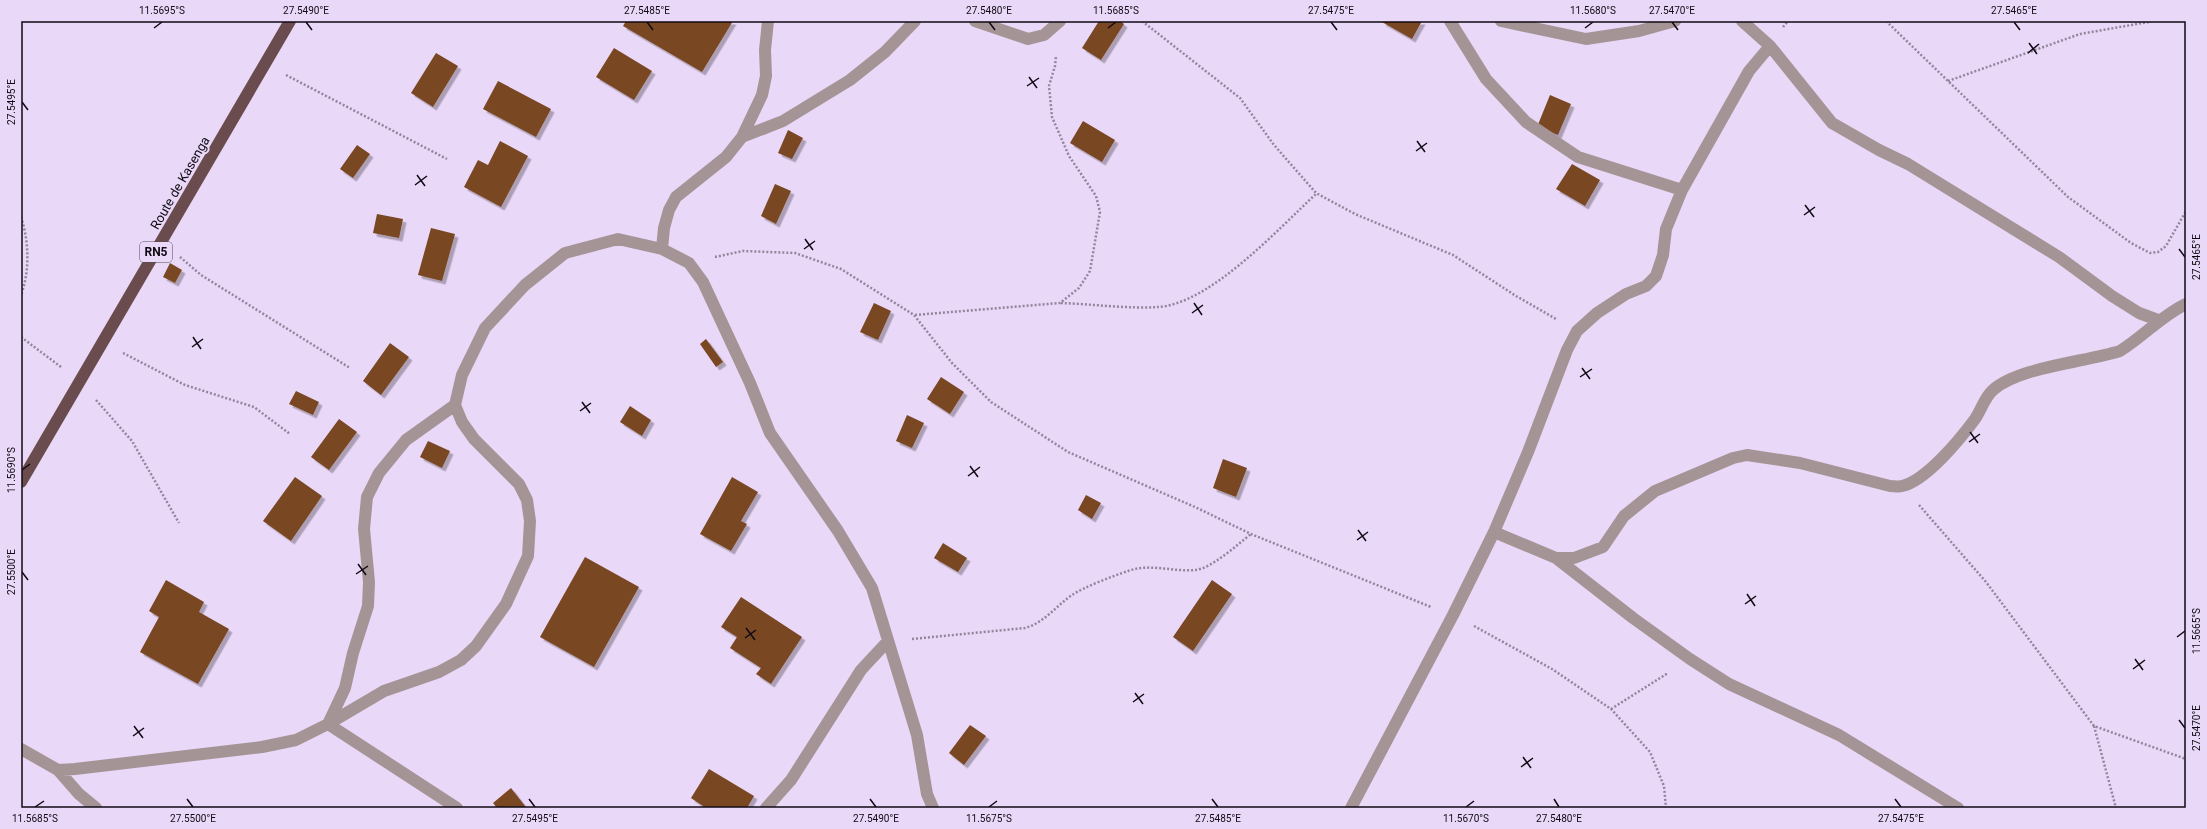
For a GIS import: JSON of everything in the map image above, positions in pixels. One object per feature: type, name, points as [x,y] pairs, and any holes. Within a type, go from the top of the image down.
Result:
[{"type":"highway","name":"Route de Kasenga","points":[[21,482],[264,63],[290,21]]},
{"type":"street","points":[[662,249],[664,228],[669,210],[676,197],[726,157],[742,137],[762,95],[766,76],[765,50],[768,21]]},
{"type":"street","points":[[742,137],[782,121],[850,80],[886,52],[915,21]]},
{"type":"street","points":[[975,21],[1028,39],[1044,35],[1060,21]]},
{"type":"street","points":[[1450,21],[1486,79],[1526,122],[1578,157],[1682,190]]},
{"type":"street","points":[[1501,21],[1586,39],[1639,31],[1675,21]]},
{"type":"street","points":[[1742,21],[1770,46],[1832,123],[1879,150],[1908,164],[2059,258],[2117,300],[2139,313],[2158,320]]},
{"type":"street","points":[[1351,808],[1453,615],[1494,532],[1528,452],[1567,350],[1577,331],[1597,313],[1626,294],[1646,286],[1656,276],[1663,255],[1666,229],[1682,190],[1749,71],[1770,46]]},
{"type":"street","points":[[58,770],[262,747],[296,740],[328,724],[384,691],[439,672],[461,660],[476,646],[506,604],[528,556],[530,521],[528,500],[520,484],[474,439],[462,422],[456,405],[462,376],[485,328],[525,285],[565,253],[618,239],[662,249],[690,263],[707,289],[750,383],[770,433],[838,531],[872,588],[918,735],[927,794],[933,808]]},
{"type":"street","points":[[1556,558],[1574,558],[1603,547],[1624,516],[1655,491],[1733,458],[1747,455],[1800,463],[1890,486],[1902,486],[1917,479],[1947,455],[1976,417],[1983,402],[1993,390],[2009,380],[2029,373],[2120,350],[2131,344],[2158,320],[2186,304]]},
{"type":"street","points":[[328,724],[345,688],[353,653],[368,606],[369,582],[364,529],[367,498],[379,473],[406,440],[456,405]]},
{"type":"street","points":[[1494,532],[1556,558],[1633,618],[1690,659],[1729,684],[1839,735],[1958,808]]},
{"type":"street","points":[[766,808],[795,774],[861,670],[888,641]]},
{"type":"street","points":[[328,724],[456,808]]},
{"type":"street","points":[[21,749],[58,770],[78,794],[96,808]]},
{"type":"path","points":[[1142,21],[1240,98],[1274,145],[1316,193],[1349,212],[1453,255],[1516,296],[1577,331]]},
{"type":"path","points":[[1886,21],[2068,197],[2131,243],[2150,253],[2158,252],[2166,246],[2186,211]]},
{"type":"path","points":[[1948,81],[2080,34],[2154,21]]},
{"type":"path","points":[[1044,35],[1052,44],[1056,55],[1055,66],[1049,86],[1052,117],[1069,156],[1096,196],[1100,212],[1090,271],[1079,288],[1060,303]]},
{"type":"path","points":[[264,63],[447,159]]},
{"type":"path","points":[[914,315],[1060,303],[1159,307],[1192,299],[1227,276],[1316,193]]},
{"type":"path","points":[[21,217],[27,251],[25,283],[21,295]]},
{"type":"path","points":[[162,241],[201,275],[350,368]]},
{"type":"path","points":[[690,263],[743,251],[794,253],[841,269],[914,315],[952,363],[991,402],[1068,452],[1195,507],[1251,534],[1403,597],[1453,615],[1552,669],[1611,709],[1650,752],[1664,786],[1666,808]]},
{"type":"path","points":[[21,337],[80,381],[132,441],[179,523]]},
{"type":"path","points":[[102,342],[184,386],[254,407],[290,434]]},
{"type":"path","points":[[1902,486],[1986,582],[2094,726],[2116,808]]},
{"type":"path","points":[[888,641],[1025,628],[1036,625],[1073,594],[1080,591],[1129,571],[1149,567],[1172,570],[1197,570],[1217,560],[1251,534]]},
{"type":"path","points":[[1611,709],[1690,659]]},
{"type":"path","points":[[2094,726],[2186,759]]},
{"type":"building","points":[[626,21],[733,21],[702,72],[623,26]]},
{"type":"building","points":[[1099,21],[1120,21],[1124,24],[1101,60],[1082,48]]},
{"type":"building","points":[[1422,21],[1412,39],[1382,22]]},
{"type":"building","points":[[614,48],[652,71],[634,100],[596,77]]},
{"type":"building","points":[[436,53],[458,66],[433,107],[411,93]]},
{"type":"building","points":[[498,81],[551,109],[536,137],[483,109]]},
{"type":"building","points":[[1550,95],[1571,104],[1558,135],[1537,127]]},
{"type":"building","points":[[1083,121],[1115,140],[1102,162],[1070,143]]},
{"type":"building","points":[[788,130],[803,138],[792,159],[778,153]]},
{"type":"building","points":[[500,141],[528,156],[501,207],[464,187],[478,160],[488,165]]},
{"type":"building","points":[[357,145],[370,154],[353,178],[340,169]]},
{"type":"building","points":[[1572,164],[1600,180],[1585,206],[1556,189]]},
{"type":"building","points":[[775,184],[791,191],[776,224],[761,216]]},
{"type":"building","points":[[377,214],[403,219],[399,238],[373,233]]},
{"type":"building","points":[[431,228],[455,234],[442,281],[418,275]]},
{"type":"building","points":[[170,263],[182,270],[175,283],[163,277]]},
{"type":"building","points":[[874,303],[891,311],[878,340],[860,332]]},
{"type":"building","points":[[706,339],[723,362],[716,367],[700,344]]},
{"type":"building","points":[[390,343],[409,357],[381,395],[363,381]]},
{"type":"building","points":[[941,377],[964,392],[950,414],[927,399]]},
{"type":"building","points":[[296,391],[319,402],[313,415],[289,404]]},
{"type":"building","points":[[630,406],[651,420],[642,436],[620,422]]},
{"type":"building","points":[[907,415],[924,423],[912,448],[896,441]]},
{"type":"building","points":[[339,419],[357,432],[329,470],[311,457]]},
{"type":"building","points":[[428,441],[450,451],[442,468],[420,457]]},
{"type":"building","points":[[1223,459],[1247,468],[1236,497],[1213,488]]},
{"type":"building","points":[[295,477],[322,496],[291,541],[263,521]]},
{"type":"building","points":[[732,477],[758,492],[741,521],[747,524],[731,551],[700,534]]},
{"type":"building","points":[[1086,495],[1101,503],[1092,519],[1078,510]]},
{"type":"building","points":[[943,543],[967,558],[958,572],[934,558]]},
{"type":"building","points":[[585,557],[639,587],[594,667],[540,637]]},
{"type":"building","points":[[166,580],[204,602],[199,612],[229,629],[198,684],[140,652],[159,617],[149,611]]},
{"type":"building","points":[[1212,580],[1232,594],[1193,651],[1173,637]]},
{"type":"building","points":[[741,597],[802,637],[771,684],[756,674],[761,668],[730,648],[737,637],[721,627]]},
{"type":"building","points":[[970,725],[986,736],[964,765],[949,753]]},
{"type":"building","points":[[709,769],[754,796],[747,808],[706,808],[691,798]]},
{"type":"building","points":[[511,788],[525,806],[523,808],[497,808],[493,803]]}]
